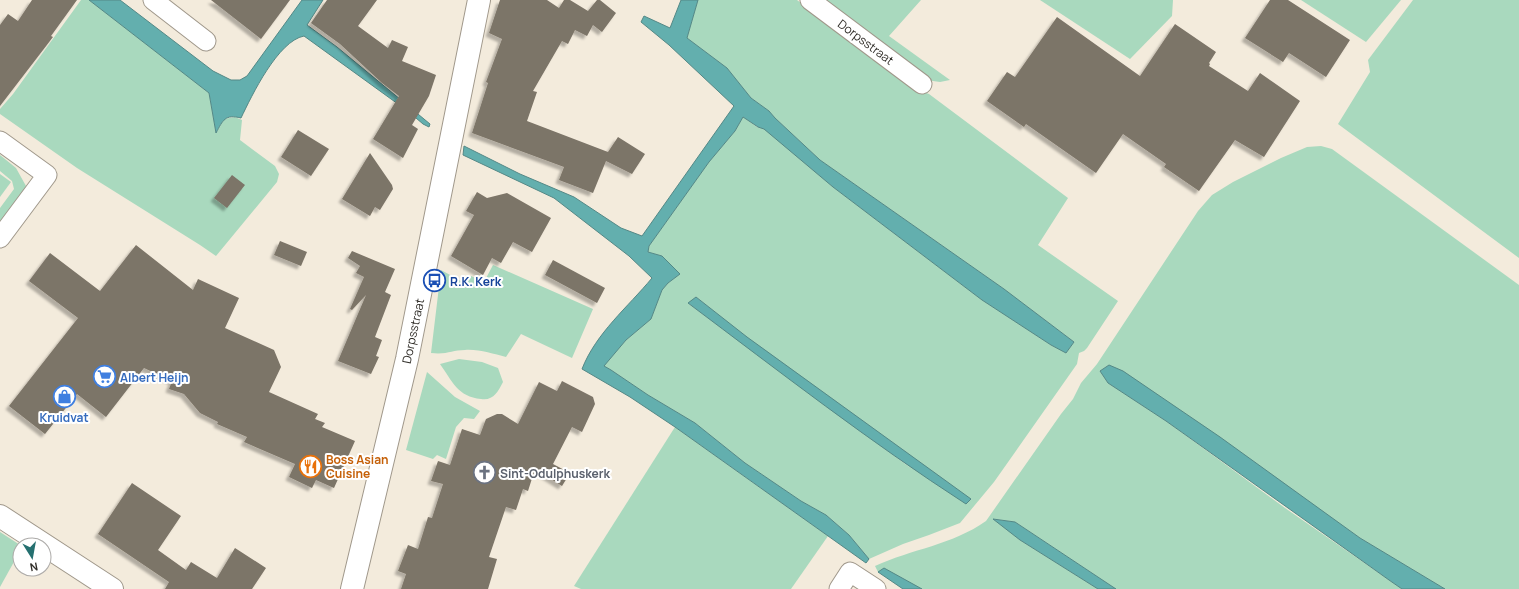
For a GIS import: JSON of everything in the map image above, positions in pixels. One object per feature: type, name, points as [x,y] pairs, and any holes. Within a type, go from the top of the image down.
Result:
[{"type":"street","points":[[153,0],[206,41]]},
{"type":"street","name":"Dorpsstraat","points":[[352,589],[407,359],[480,0]]},
{"type":"street","name":"Dorpsstraat","points":[[810,0],[922,84]]},
{"type":"street","points":[[0,141],[46,175],[0,238]]},
{"type":"street","points":[[0,516],[112,589]]},
{"type":"street","points":[[839,589],[850,572],[873,587]]},
{"type":"green space","points":[[81,0],[89,0],[209,93],[216,133],[224,119],[235,117],[242,120],[240,140],[275,166],[279,174],[277,182],[216,256],[77,168],[0,114],[0,109],[13,94]]},
{"type":"green space","points":[[698,0],[797,0],[910,85],[929,94],[1068,198],[1038,245],[1118,301],[1087,348],[1079,353],[1077,364],[994,482],[960,523],[903,544],[869,559],[849,535],[826,515],[801,501],[745,463],[695,423],[603,366],[626,340],[651,319],[662,290],[668,283],[680,274],[662,256],[648,252],[649,246],[709,162],[735,131],[743,117],[757,127],[764,128],[833,187],[982,300],[1051,345],[1066,353],[1074,342],[1004,289],[820,160],[769,111],[751,98],[727,68],[687,38]],"holes":[[[696,297],[912,469],[689,304]]]},
{"type":"green space","points":[[816,0],[921,0],[889,36],[950,80],[940,82],[926,80]]},
{"type":"green space","points":[[1040,0],[1173,0],[1172,16],[1130,59]]},
{"type":"green space","points":[[1301,0],[1401,0],[1366,42]]},
{"type":"green space","points":[[1413,0],[1519,0],[1519,258],[1338,124],[1370,72],[1368,60]]},
{"type":"green space","points":[[1321,146],[1332,149],[1519,285],[1519,589],[1445,589],[1360,538],[1109,365],[1100,371],[1108,383],[1166,421],[1285,508],[1402,589],[1116,589],[1015,522],[994,519],[1020,540],[1098,589],[906,589],[878,572],[875,566],[960,536],[986,521],[1073,399],[1081,383],[1097,364],[1198,211],[1212,195],[1233,182],[1281,158],[1307,147]]},
{"type":"green space","points":[[0,155],[16,168],[26,186],[14,207],[0,225],[0,208],[14,189],[12,181],[0,171]]},
{"type":"green space","points":[[0,174],[11,182],[0,197]]},
{"type":"green space","points":[[493,265],[593,309],[572,358],[521,334],[506,357],[475,350],[431,353],[441,270],[463,282],[469,275],[484,282]]},
{"type":"green space","points":[[459,359],[482,362],[498,368],[503,382],[495,395],[489,399],[473,398],[461,392],[456,387],[440,364]]},
{"type":"green space","points":[[427,372],[455,397],[480,411],[474,419],[464,418],[456,427],[446,459],[437,455],[433,459],[406,450]]},
{"type":"green space","points":[[675,427],[828,536],[791,589],[581,589],[574,586]]},
{"type":"green space","points":[[0,532],[12,540],[12,565],[0,587]]},
{"type":"water","points":[[89,0],[120,0],[213,71],[231,80],[240,80],[247,76],[302,0],[323,0],[307,25],[337,47],[430,124],[429,127],[304,36],[294,40],[276,58],[259,83],[241,118],[231,117],[225,119],[216,133],[209,93]]},
{"type":"water","points":[[681,0],[698,0],[687,38],[727,68],[751,98],[769,111],[820,160],[1004,289],[1074,342],[1066,353],[1051,345],[982,300],[833,187],[764,129],[758,127],[743,117],[735,131],[709,162],[649,246],[648,252],[662,256],[680,274],[668,283],[662,290],[651,319],[626,340],[604,366],[648,395],[695,423],[745,463],[801,501],[826,515],[849,535],[869,559],[866,563],[675,427],[630,397],[582,369],[595,344],[604,332],[652,278],[629,256],[554,198],[463,155],[464,146],[520,174],[574,197],[621,228],[642,236],[734,106],[669,45],[641,22],[644,16],[670,28]]},
{"type":"water","points":[[696,297],[747,337],[971,499],[966,504],[895,456],[826,406],[688,303]]},
{"type":"water","points":[[1109,365],[1123,371],[1220,437],[1360,538],[1445,589],[1402,589],[1166,421],[1108,383],[1100,371]]},
{"type":"water","points":[[993,519],[1015,522],[1116,589],[1098,589],[1020,540]]},
{"type":"water","points":[[884,568],[922,589],[903,589],[878,572]]},
{"type":"building","points":[[32,0],[77,0],[51,36],[53,37],[0,106],[0,25],[8,14],[18,21]]},
{"type":"building","points":[[211,0],[290,0],[261,39]]},
{"type":"building","points":[[327,0],[377,0],[358,26],[388,48],[392,40],[408,47],[402,61],[436,75],[429,96],[412,125],[418,129],[403,158],[373,139],[399,96],[382,83],[340,44],[311,23]]},
{"type":"building","points":[[500,0],[547,0],[559,8],[564,0],[570,0],[588,11],[597,0],[600,0],[616,13],[602,32],[593,25],[587,36],[575,30],[568,44],[562,41],[533,91],[537,92],[527,121],[608,152],[618,137],[645,154],[632,174],[606,161],[593,193],[559,180],[564,167],[472,133],[488,83],[486,82],[502,39],[489,33]]},
{"type":"building","points":[[1270,0],[1288,0],[1350,40],[1326,77],[1289,53],[1283,62],[1245,38]]},
{"type":"building","points":[[1057,17],[1140,76],[1175,24],[1216,52],[1209,63],[1209,66],[1248,91],[1260,73],[1300,101],[1264,157],[1235,140],[1199,191],[1164,167],[1166,164],[1123,134],[1096,173],[1026,124],[1024,127],[987,101],[1007,72],[1015,77]]},
{"type":"building","points":[[298,130],[329,149],[311,176],[281,157]]},
{"type":"building","points":[[370,153],[392,185],[393,189],[380,210],[375,207],[370,216],[342,199]]},
{"type":"building","points":[[232,175],[245,185],[227,208],[214,198]]},
{"type":"building","points":[[477,192],[487,198],[507,193],[551,218],[532,252],[513,242],[501,263],[492,258],[483,275],[451,256],[474,215],[466,211]]},
{"type":"building","points":[[280,241],[307,252],[301,266],[274,255]]},
{"type":"building","points":[[136,245],[193,290],[198,279],[239,298],[225,328],[274,350],[281,367],[269,392],[318,414],[315,419],[325,423],[322,427],[355,441],[334,488],[316,480],[312,488],[289,477],[295,464],[244,442],[247,437],[217,424],[218,422],[200,413],[184,394],[169,389],[172,381],[144,368],[106,417],[77,394],[45,434],[9,406],[78,318],[29,281],[50,253],[100,291]]},
{"type":"building","points":[[352,251],[395,269],[385,292],[391,295],[375,337],[382,340],[376,356],[379,357],[371,374],[338,361],[366,295],[352,310],[350,309],[364,277],[356,273],[360,266],[348,258]]},
{"type":"building","points":[[553,260],[605,288],[597,303],[545,275]]},
{"type":"building","name":"Sint-Odulphuskerk","points":[[562,381],[593,397],[595,404],[582,432],[572,427],[553,464],[570,473],[562,486],[535,469],[528,491],[523,489],[516,510],[506,507],[489,557],[497,559],[488,589],[401,589],[406,574],[398,571],[408,545],[418,549],[428,517],[432,518],[443,484],[431,481],[438,461],[450,465],[462,429],[480,435],[486,419],[497,414],[502,414],[518,424],[539,382],[557,391]]},
{"type":"building","points":[[132,483],[181,516],[158,550],[186,570],[191,562],[217,578],[235,548],[266,568],[252,589],[165,589],[169,582],[98,534]]},
{"type":"place","name":"R.K. Kerk","points":[[435,281]]},
{"type":"place","name":"Albert Heijn","points":[[105,377]]},
{"type":"place","name":"Kruidvat","points":[[64,396]]},
{"type":"place","name":"Boss Asian Cuisine","points":[[310,466]]},
{"type":"place","name":"Sint-Odulphuskerk","points":[[484,473]]}]
